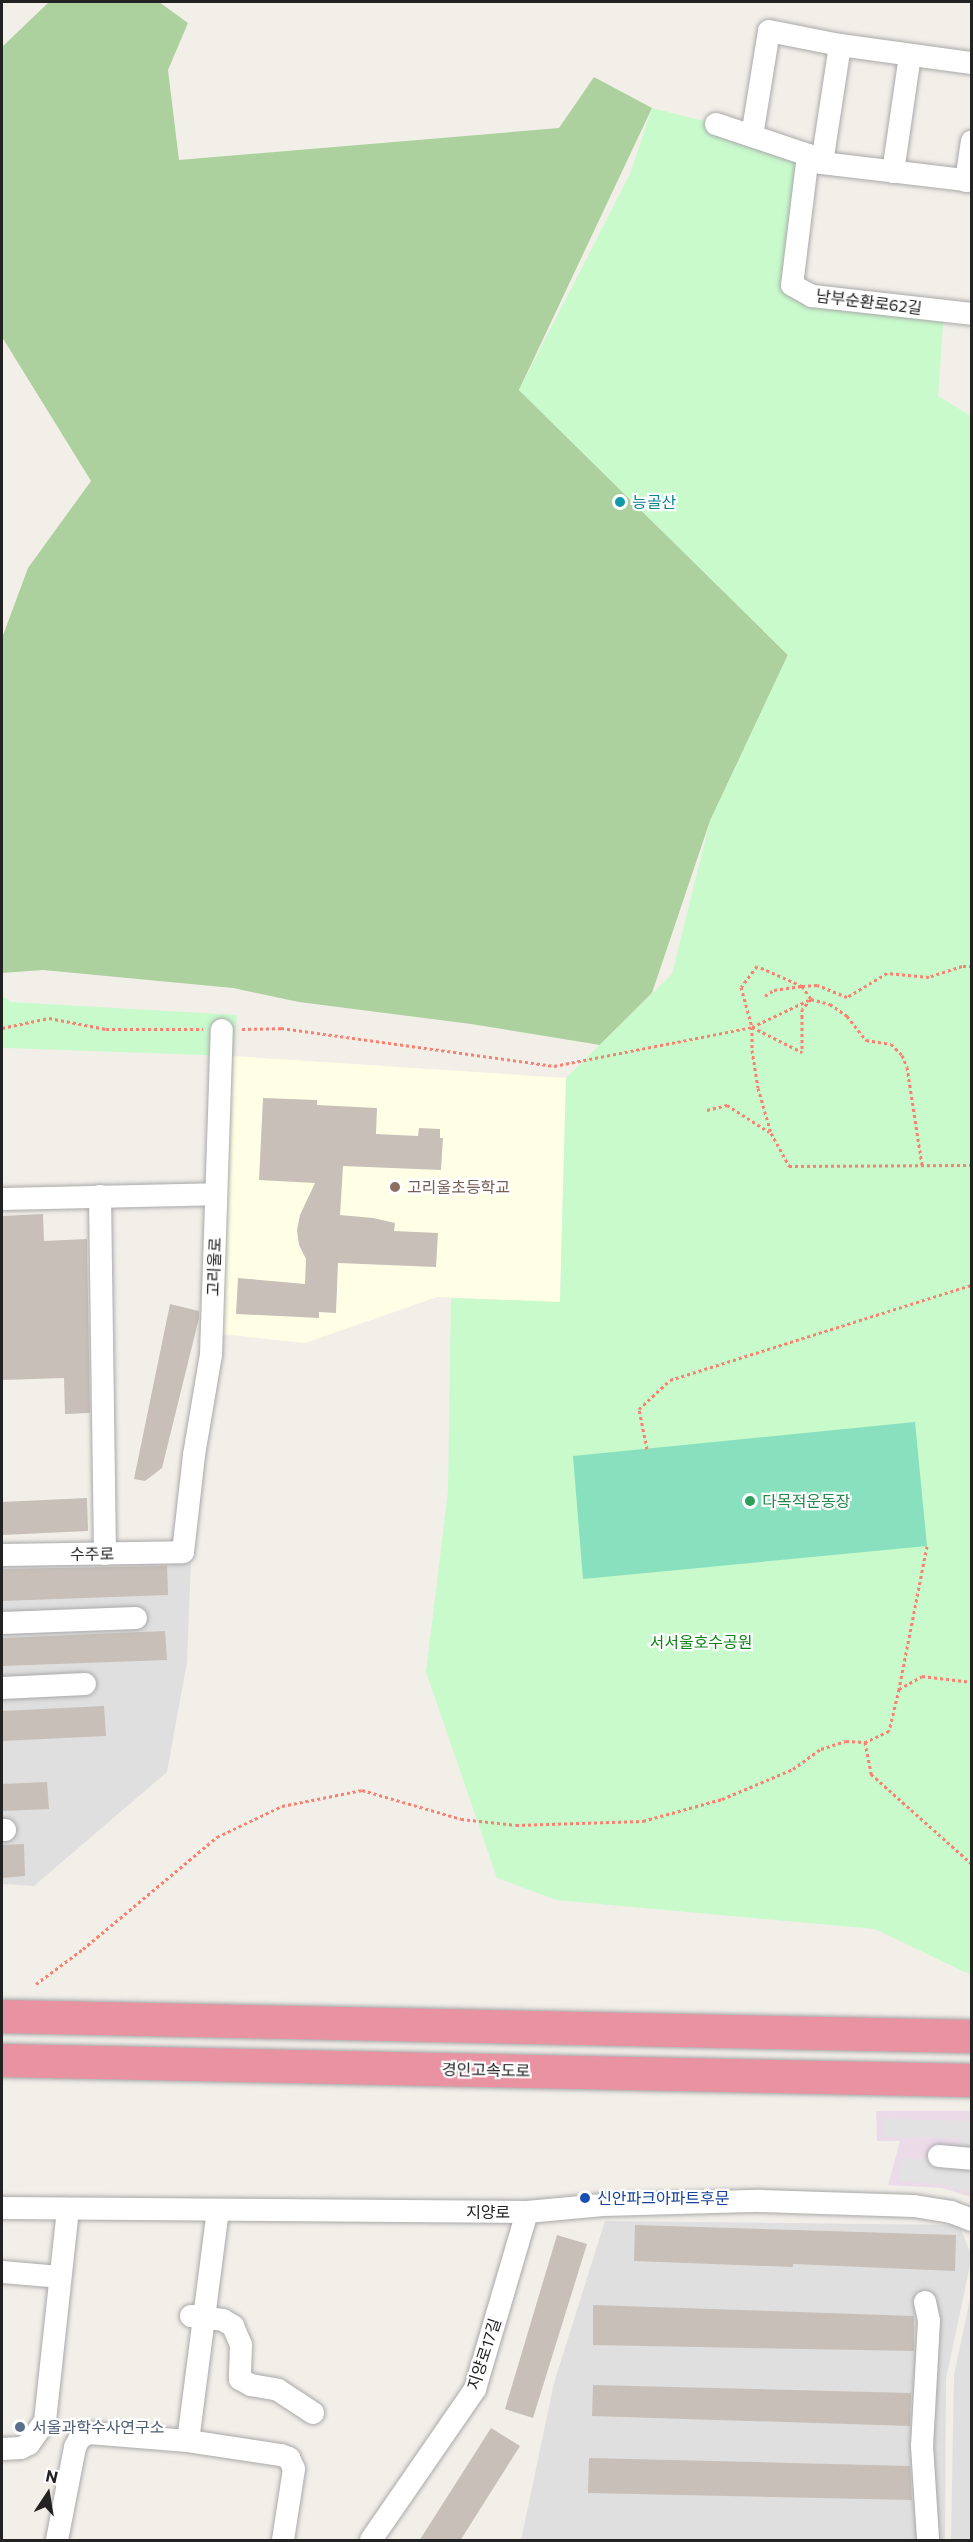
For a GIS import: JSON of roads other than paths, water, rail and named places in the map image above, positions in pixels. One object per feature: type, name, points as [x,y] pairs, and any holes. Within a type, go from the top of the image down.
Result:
[{"type":"highway","points":[[2,2016],[972,2036]]},
{"type":"highway","name":"경인고속도로","points":[[2,2060],[972,2080]]},
{"type":"street","points":[[752,136],[769,31],[840,45],[972,63]]},
{"type":"street","points":[[815,159],[840,45]]},
{"type":"street","points":[[893,172],[910,55]]},
{"type":"street","points":[[716,124],[815,159],[893,172],[969,181],[972,141]]},
{"type":"street","name":"남부순환로62길","points":[[815,159],[792,285],[812,296],[972,314]]},
{"type":"street","name":"고리울로","points":[[183,1552],[194,1455],[211,1355],[222,1030]]},
{"type":"street","points":[[2,1199],[216,1194]]},
{"type":"street","points":[[100,1196],[105,1554]]},
{"type":"street","name":"수주로","points":[[2,1555],[183,1552]]},
{"type":"street","points":[[2,1623],[136,1618]]},
{"type":"street","points":[[2,1688],[85,1684]]},
{"type":"street","points":[[939,2156],[972,2159]]},
{"type":"street","name":"지양로","points":[[2,2208],[527,2212],[603,2205],[761,2201],[914,2206],[940,2210],[972,2220]]},
{"type":"street","points":[[2,2449],[21,2448],[29,2444],[45,2421],[68,2209]]},
{"type":"street","points":[[181,2440],[210,2211]]},
{"type":"street","name":"지양로17길","points":[[371,2541],[475,2389],[527,2212]]},
{"type":"street","points":[[2,2272],[60,2277]]},
{"type":"street","points":[[925,2302],[929,2321],[922,2446],[928,2541]]},
{"type":"street","points":[[197,2317],[223,2320],[239,2333],[240,2379],[251,2385],[278,2390],[313,2413]]},
{"type":"street","points":[[57,2541],[73,2455],[80,2438],[88,2433],[181,2440],[281,2455],[292,2462],[294,2469],[284,2541]]},
{"type":"place","name":"능골산","points":[[620,502]]},
{"type":"place","name":"고리울초등학교","points":[[395,1187]]},
{"type":"place","name":"다목적운동장","points":[[750,1501]]},
{"type":"place","name":"신안파크아파트후문","points":[[585,2198]]},
{"type":"place","name":"서울과학수사연구소","points":[[20,2427]]},
{"type":"park label","name":"서서울호수공원","points":[[701,1642]]}]
